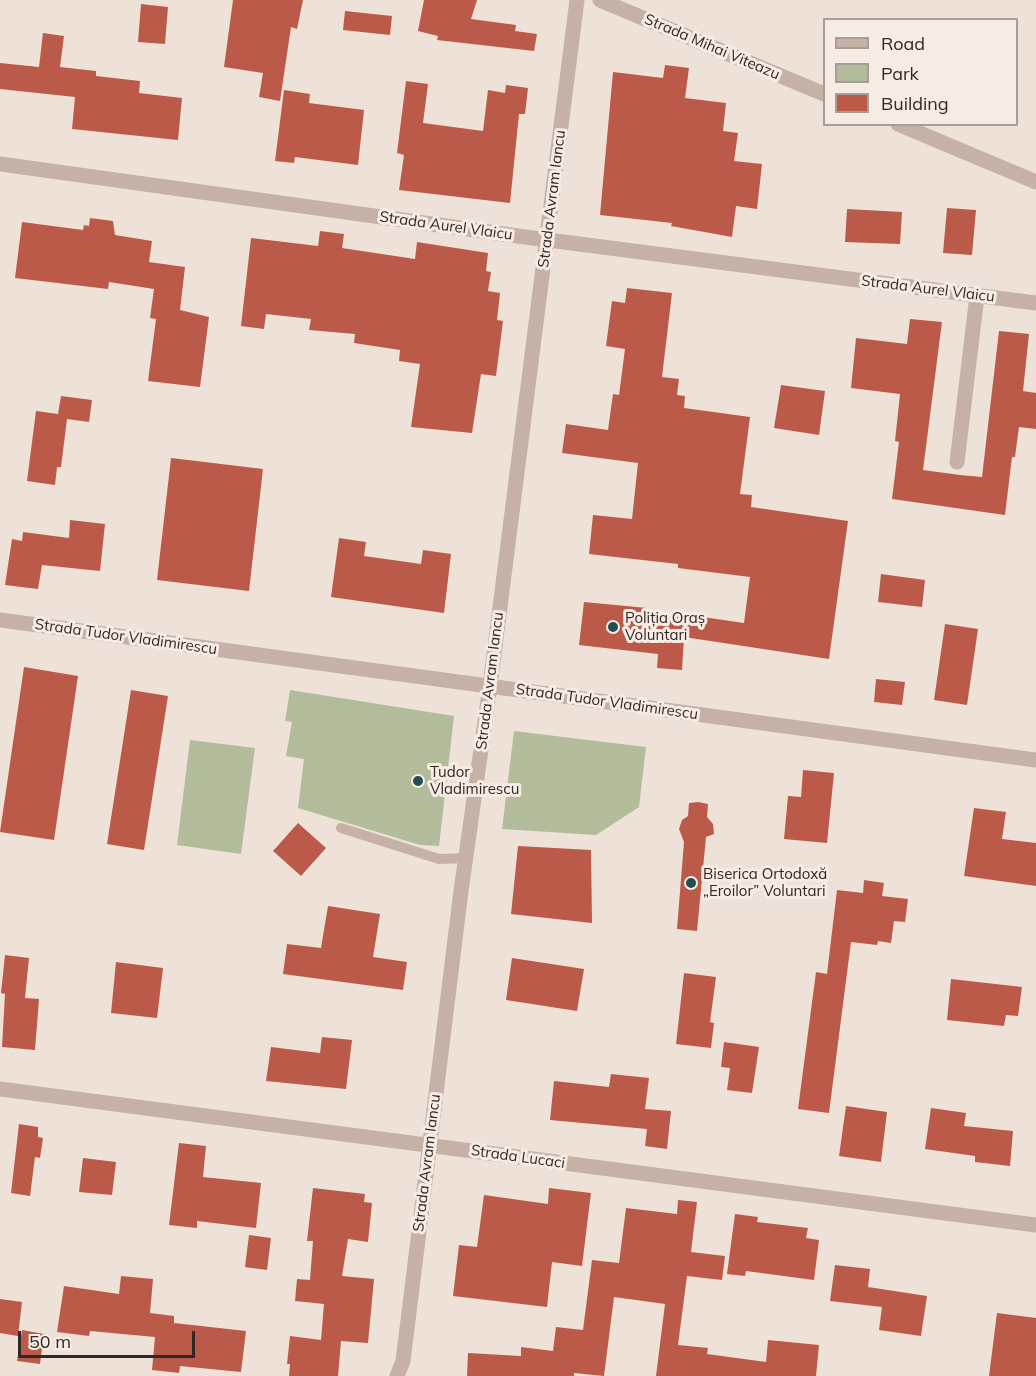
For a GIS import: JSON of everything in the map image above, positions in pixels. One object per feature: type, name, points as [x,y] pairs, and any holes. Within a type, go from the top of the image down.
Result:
[{"type":"street","name":"Strada Avram Iancu","points":[[397,1376],[403,1361],[577,0]]},
{"type":"street","name":"Strada Mihai Viteazu","points":[[600,0],[823,93]]},
{"type":"street","points":[[902,126],[1036,182]]},
{"type":"street","name":"Strada Aurel Vlaicu","points":[[0,164],[548,240],[1036,303]]},
{"type":"street","points":[[957,462],[977,296]]},
{"type":"street","name":"Strada Tudor Vladimirescu","points":[[0,620],[1036,760]]},
{"type":"street","name":"Strada Lucaci","points":[[0,1089],[1036,1225]]},
{"type":"street","points":[[403,1361],[411,1376]]},
{"type":"lane","points":[[340,828],[439,859],[466,858]]},
{"type":"green space","points":[[290,690],[454,716],[439,846],[420,845],[298,808],[304,759],[286,756],[292,722],[285,721]]},
{"type":"green space","points":[[514,731],[646,747],[639,807],[596,835],[502,829]]},
{"type":"green space","points":[[190,740],[255,748],[241,854],[177,845]]},
{"type":"building","points":[[233,0],[303,0],[297,29],[291,27],[280,101],[259,97],[263,73],[224,67]]},
{"type":"building","points":[[424,0],[477,0],[471,19],[516,25],[515,31],[537,34],[534,51],[437,40],[438,36],[418,31]]},
{"type":"building","points":[[141,4],[168,7],[165,44],[138,42]]},
{"type":"building","points":[[345,11],[392,16],[390,35],[343,30]]},
{"type":"building","points":[[43,33],[64,36],[60,67],[96,71],[96,76],[140,81],[139,93],[182,98],[178,140],[72,129],[75,97],[0,89],[0,63],[39,67]]},
{"type":"building","points":[[665,65],[689,68],[685,98],[726,103],[723,131],[738,133],[734,161],[762,164],[757,209],[736,206],[732,237],[671,226],[672,223],[600,215],[613,72],[663,78]]},
{"type":"building","points":[[406,81],[428,84],[423,123],[483,131],[488,90],[505,93],[506,85],[528,88],[525,114],[519,114],[510,203],[399,190],[404,155],[397,153]]},
{"type":"building","points":[[284,90],[310,94],[309,103],[364,110],[358,165],[295,157],[294,163],[275,161]]},
{"type":"building","points":[[947,208],[976,210],[972,255],[943,253]]},
{"type":"building","points":[[847,209],[902,212],[900,244],[845,242]]},
{"type":"building","points":[[90,218],[113,221],[115,235],[152,241],[149,262],[185,267],[180,310],[209,317],[200,387],[148,381],[156,319],[150,318],[154,289],[109,282],[108,289],[15,278],[22,222],[83,230],[84,225],[89,226]]},
{"type":"building","points":[[320,231],[344,234],[342,248],[415,259],[417,242],[488,253],[486,271],[491,272],[488,291],[500,293],[497,320],[503,321],[496,376],[481,374],[472,433],[411,427],[420,364],[399,361],[400,350],[354,343],[355,334],[309,330],[311,319],[266,314],[264,329],[241,326],[251,238],[318,246]]},
{"type":"building","points":[[627,288],[672,293],[662,377],[679,379],[677,395],[685,396],[684,408],[750,417],[740,494],[752,495],[751,507],[848,521],[829,659],[684,637],[682,670],[657,668],[658,654],[579,645],[584,602],[647,608],[647,614],[689,618],[689,615],[744,623],[750,577],[678,568],[678,564],[589,554],[593,515],[632,519],[638,463],[562,453],[566,424],[608,430],[613,394],[619,395],[625,349],[606,346],[612,301],[625,303]]},
{"type":"building","points":[[910,319],[942,322],[923,470],[960,475],[982,477],[999,331],[1029,334],[1023,391],[1036,393],[1036,429],[1019,427],[1015,457],[1012,457],[1005,515],[892,499],[899,442],[895,441],[900,394],[851,388],[856,338],[907,344]]},
{"type":"building","points":[[781,385],[825,391],[819,435],[774,428]]},
{"type":"building","points":[[61,396],[92,400],[89,422],[67,419],[61,467],[57,467],[55,485],[27,481],[36,411],[58,414]]},
{"type":"building","points":[[171,458],[263,469],[249,591],[157,580]]},
{"type":"building","points":[[70,520],[105,524],[100,571],[42,565],[38,589],[5,585],[12,539],[22,541],[23,532],[69,538]]},
{"type":"building","points":[[339,538],[366,542],[364,556],[421,564],[423,550],[451,554],[444,613],[331,597]]},
{"type":"building","points":[[881,574],[925,580],[922,607],[878,602]]},
{"type":"building","points":[[945,624],[978,629],[967,705],[934,700]]},
{"type":"building","points":[[24,667],[78,676],[54,840],[0,832]]},
{"type":"building","points":[[876,679],[905,682],[902,705],[874,702]]},
{"type":"building","points":[[131,690],[168,696],[144,850],[107,844]]},
{"type":"building","points":[[803,770],[834,773],[827,843],[784,839],[788,796],[801,797]]},
{"type":"building","name":"Biserica Ortodoxă „Eroilor” Voluntari","points":[[689,803],[708,804],[707,817],[713,824],[714,834],[706,837],[697,931],[677,929],[684,842],[679,829],[682,820],[688,816]]},
{"type":"building","points":[[974,808],[1006,812],[1002,839],[1036,843],[1036,886],[964,876]]},
{"type":"building","points":[[298,823],[326,848],[301,876],[273,851]]},
{"type":"building","points":[[518,846],[591,850],[592,923],[511,914]]},
{"type":"building","points":[[864,880],[884,883],[882,896],[908,899],[905,922],[894,921],[891,943],[878,941],[877,945],[851,942],[829,1113],[798,1109],[816,972],[827,974],[837,890],[863,893]]},
{"type":"building","points":[[328,906],[380,914],[373,957],[407,962],[403,990],[283,974],[287,944],[321,948]]},
{"type":"building","points":[[5,955],[29,958],[25,998],[39,999],[35,1050],[2,1047],[5,994],[1,993]]},
{"type":"building","points":[[512,958],[584,969],[577,1011],[506,1000]]},
{"type":"building","points":[[116,962],[163,968],[157,1018],[111,1013]]},
{"type":"building","points":[[684,973],[716,977],[710,1022],[714,1023],[711,1048],[676,1044]]},
{"type":"building","points":[[951,979],[1022,987],[1018,1016],[1006,1015],[1004,1026],[947,1020]]},
{"type":"building","points":[[322,1037],[352,1040],[346,1089],[266,1081],[271,1047],[320,1053]]},
{"type":"building","points":[[724,1042],[759,1047],[752,1093],[727,1090],[730,1068],[721,1067]]},
{"type":"building","points":[[611,1074],[649,1078],[645,1109],[671,1111],[667,1149],[645,1146],[647,1129],[550,1120],[554,1081],[609,1087]]},
{"type":"building","points":[[846,1106],[887,1112],[881,1162],[839,1156]]},
{"type":"building","points":[[931,1108],[966,1113],[964,1126],[1013,1131],[1010,1166],[975,1162],[975,1156],[925,1149]]},
{"type":"building","points":[[19,1124],[38,1127],[38,1137],[43,1138],[40,1158],[35,1157],[30,1196],[11,1193]]},
{"type":"building","points":[[179,1143],[206,1146],[203,1177],[261,1183],[256,1228],[197,1221],[197,1228],[169,1225]]},
{"type":"building","points":[[83,1158],[116,1162],[112,1195],[79,1192]]},
{"type":"building","points":[[313,1188],[365,1194],[364,1202],[372,1203],[368,1242],[348,1239],[342,1276],[374,1279],[368,1343],[341,1341],[338,1376],[289,1376],[290,1364],[287,1364],[290,1336],[321,1340],[324,1304],[295,1301],[297,1279],[310,1280],[313,1241],[307,1241]]},
{"type":"building","points":[[549,1188],[591,1193],[582,1266],[552,1262],[547,1307],[453,1296],[459,1245],[477,1247],[484,1195],[548,1204]]},
{"type":"building","points":[[678,1200],[697,1202],[691,1252],[725,1256],[722,1280],[687,1276],[678,1345],[708,1348],[707,1354],[766,1362],[768,1340],[819,1345],[816,1376],[656,1376],[665,1304],[614,1297],[604,1376],[574,1373],[574,1376],[467,1376],[468,1353],[521,1356],[521,1347],[553,1351],[556,1327],[583,1330],[592,1260],[619,1263],[626,1208],[677,1214]]},
{"type":"building","points":[[735,1214],[758,1217],[757,1222],[808,1228],[806,1238],[819,1240],[814,1280],[746,1271],[745,1276],[727,1274]]},
{"type":"building","points":[[249,1235],[271,1238],[267,1270],[245,1267]]},
{"type":"building","points":[[835,1265],[870,1269],[868,1287],[927,1296],[921,1336],[879,1330],[882,1307],[830,1301]]},
{"type":"building","points":[[121,1276],[153,1279],[150,1313],[174,1316],[174,1323],[246,1331],[241,1372],[180,1366],[179,1373],[152,1370],[155,1337],[90,1331],[89,1336],[57,1332],[64,1286],[119,1294]]},
{"type":"building","points":[[0,1299],[22,1302],[18,1336],[0,1333]]},
{"type":"building","points":[[997,1313],[1036,1318],[1036,1376],[989,1376]]},
{"type":"building","points":[[22,1330],[44,1334],[40,1364],[17,1361]]},
{"type":"place","name":"Poliția Oraș Voluntari","points":[[613,627]]},
{"type":"place","name":"Tudor Vladimirescu","points":[[418,781]]},
{"type":"place","name":"Biserica Ortodoxă „Eroilor” Voluntari","points":[[691,883]]}]
